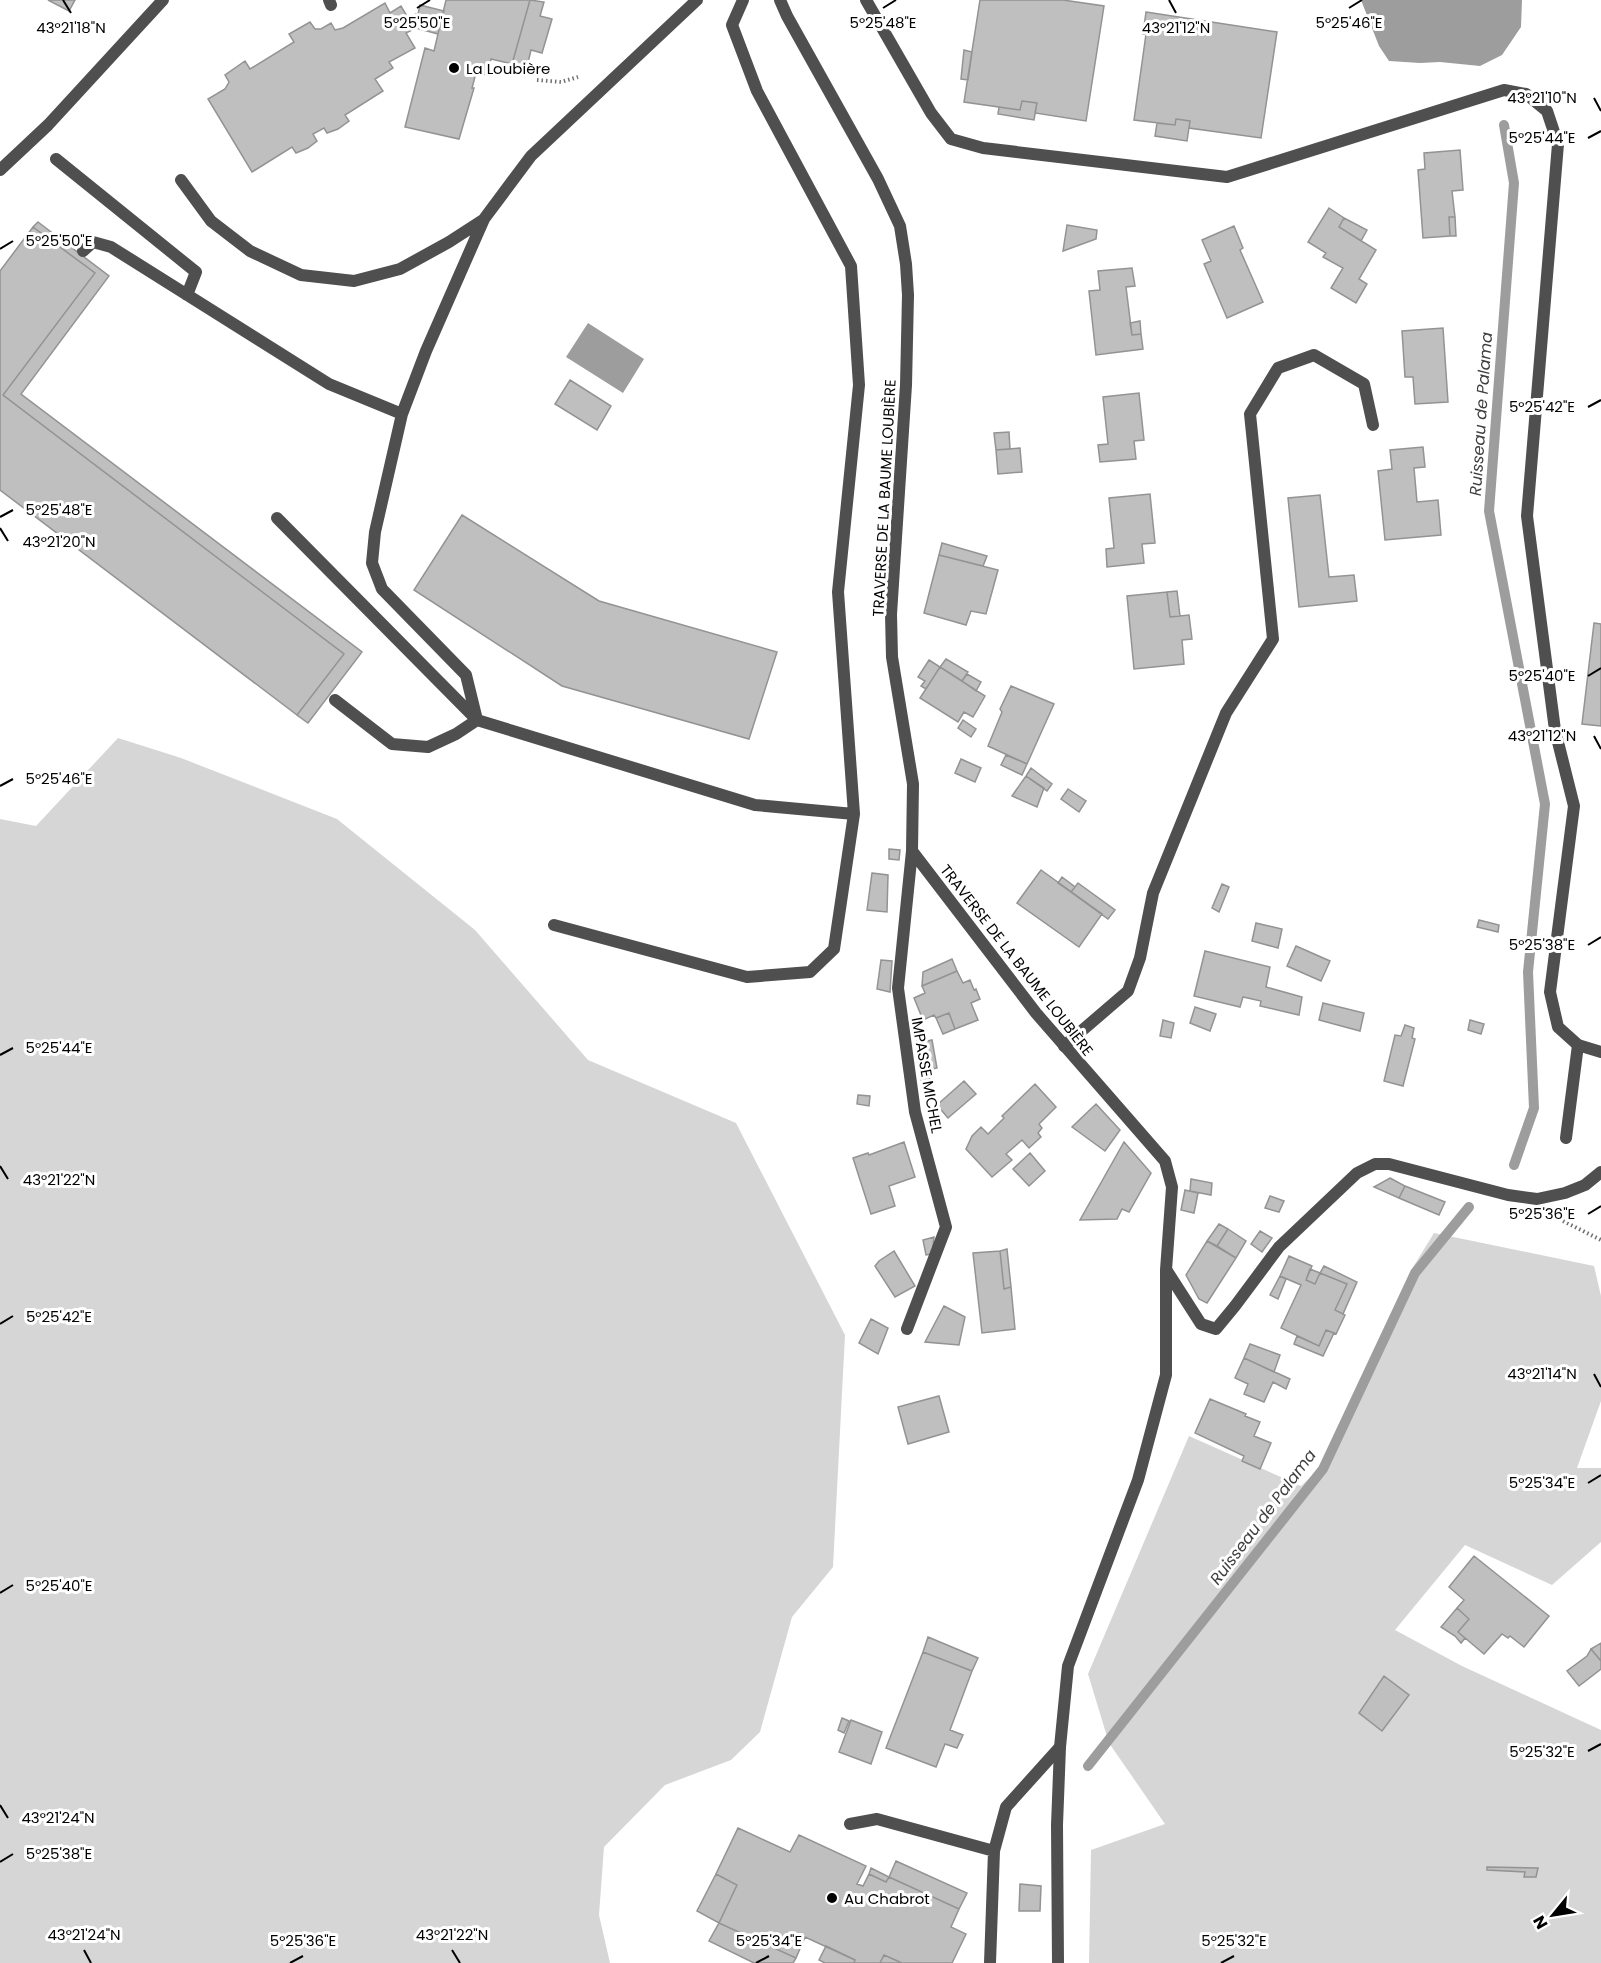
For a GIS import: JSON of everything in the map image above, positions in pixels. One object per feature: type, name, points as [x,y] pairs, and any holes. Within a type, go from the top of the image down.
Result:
[{"type":"street","points":[[0,170],[48,125],[163,0]]},
{"type":"street","points":[[477,720],[466,675],[382,589],[372,563],[375,532],[402,414],[426,351],[484,219],[531,156],[697,0]]},
{"type":"street","points":[[554,925],[747,977],[810,972],[834,949],[854,814],[838,592],[858,385],[851,266],[757,91],[732,25],[743,0]]},
{"type":"street","name":"TRAVERSE DE LA BAUME LOUBIÈRE","points":[[780,0],[878,179],[900,226],[906,264],[908,295],[906,385],[891,614],[892,657],[913,784],[912,851],[1036,1014],[1165,1161],[1172,1187],[1166,1270],[1166,1375],[1138,1480],[1068,1666],[1059,1747],[1058,1963]]},
{"type":"street","points":[[866,0],[931,112],[951,139],[983,148],[1227,177],[1504,90],[1526,94],[1547,111],[1558,144],[1527,516],[1555,730],[1574,806],[1550,992],[1558,1027],[1578,1045],[1601,1052]]},
{"type":"street","points":[[56,159],[196,272],[187,295]]},
{"type":"street","points":[[181,180],[211,221],[250,251],[301,276],[354,281],[400,269],[449,242],[484,219]]},
{"type":"street","points":[[83,251],[93,242],[111,247],[329,384],[402,414]]},
{"type":"street","points":[[1064,1046],[1128,991],[1140,958],[1153,893],[1226,713],[1273,639],[1250,414],[1278,368],[1314,355],[1364,384],[1373,426]]},
{"type":"street","points":[[276,518],[477,720],[755,805],[854,814]]},
{"type":"street","points":[[335,700],[392,744],[428,747],[456,734],[477,720]]},
{"type":"street","name":"IMPASSE MICHEL","points":[[907,1329],[946,1227],[915,1112],[898,988],[912,851]]},
{"type":"street","points":[[1566,1138],[1578,1045]]},
{"type":"street","points":[[1166,1270],[1201,1324],[1216,1329],[1278,1246],[1357,1173],[1376,1164],[1389,1164],[1508,1195],[1537,1199],[1565,1193],[1585,1185],[1601,1172]]},
{"type":"street","points":[[990,1963],[994,1851],[1006,1807],[1059,1747]]},
{"type":"street","points":[[850,1824],[877,1819],[994,1851]]},
{"type":"path","points":[[1567,1223],[1601,1240]]},
{"type":"shaded area","points":[[1361,0],[1522,0],[1521,27],[1502,55],[1480,66],[1389,61],[1379,46]]},
{"type":"shaded area","points":[[588,323],[644,359],[623,393],[566,357]]},
{"type":"shaded area","points":[[118,738],[181,758],[337,819],[475,930],[588,1060],[736,1123],[845,1335],[833,1567],[792,1617],[760,1732],[731,1760],[665,1785],[604,1847],[599,1915],[610,1963],[0,1963],[0,819],[36,826]]},
{"type":"shaded area","points":[[1434,1233],[1594,1266],[1601,1296],[1601,1401],[1577,1468],[1601,1468],[1601,1542],[1552,1585],[1465,1545],[1395,1630],[1462,1666],[1601,1730],[1601,1963],[1089,1963],[1091,1850],[1165,1824],[1109,1743],[1088,1674],[1189,1436],[1301,1486],[1322,1466],[1355,1407],[1410,1272]]},
{"type":"building","points":[[48,0],[75,0],[69,11]]},
{"type":"building","name":"La Loubière","points":[[446,0],[530,0],[512,64],[491,59],[487,75],[476,73],[472,88],[474,88],[459,139],[405,127],[425,48],[434,51]]},
{"type":"building","points":[[530,0],[544,2],[540,16],[552,19],[542,53],[531,50],[527,67],[512,64]]},
{"type":"building","points":[[980,0],[1063,0],[1104,6],[1086,121],[1035,113],[1037,103],[1022,101],[1020,110],[964,102]]},
{"type":"building","points":[[385,3],[390,13],[401,6],[408,18],[416,14],[441,21],[438,34],[416,28],[406,33],[415,48],[389,62],[393,68],[375,79],[383,91],[345,115],[349,121],[338,129],[327,133],[324,128],[313,134],[317,141],[308,148],[296,153],[292,147],[252,172],[208,99],[225,89],[229,82],[225,75],[245,61],[250,69],[294,42],[289,34],[310,22],[315,29],[321,29],[331,23],[335,30],[343,28]]},
{"type":"building","points":[[420,5],[444,11],[441,21],[418,14]]},
{"type":"building","points":[[1146,12],[1277,32],[1261,138],[1189,128],[1190,121],[1176,119],[1175,125],[1134,120],[1146,34],[1143,34]]},
{"type":"building","points":[[964,50],[972,52],[968,80],[961,79]]},
{"type":"building","points":[[1022,101],[1037,103],[1034,120],[998,114],[999,107],[1020,110]]},
{"type":"building","points":[[1176,119],[1190,121],[1187,141],[1155,136],[1157,123],[1175,125]]},
{"type":"building","points":[[1460,150],[1463,190],[1452,191],[1455,217],[1449,217],[1450,236],[1423,238],[1418,170],[1425,169],[1424,153]]},
{"type":"building","points":[[1329,208],[1344,218],[1339,227],[1376,250],[1359,279],[1367,284],[1356,303],[1331,288],[1343,268],[1323,257],[1326,253],[1308,242]]},
{"type":"building","points":[[1449,217],[1455,217],[1456,236],[1450,236]]},
{"type":"building","points":[[1344,218],[1367,230],[1361,241],[1339,227]]},
{"type":"building","points":[[38,222],[109,276],[21,394],[362,652],[308,723],[297,715],[344,654],[3,395],[95,273],[33,227]]},
{"type":"building","points":[[1067,225],[1097,230],[1096,239],[1063,251]]},
{"type":"building","points":[[1234,226],[1243,248],[1240,250],[1263,302],[1227,318],[1204,264],[1211,261],[1202,240]]},
{"type":"building","points":[[33,227],[95,273],[3,395],[344,654],[297,715],[0,490],[0,271]]},
{"type":"building","points":[[1132,268],[1135,286],[1126,287],[1132,335],[1141,334],[1143,349],[1096,355],[1089,291],[1100,290],[1098,271]]},
{"type":"building","points":[[1140,321],[1141,334],[1132,335],[1130,323]]},
{"type":"building","points":[[1443,328],[1448,402],[1415,404],[1413,377],[1405,377],[1402,331]]},
{"type":"building","points":[[570,380],[611,406],[597,430],[555,404]]},
{"type":"building","points":[[1139,393],[1144,440],[1134,441],[1136,459],[1100,462],[1098,445],[1108,444],[1103,397]]},
{"type":"building","points":[[1009,432],[1010,449],[996,450],[994,433]]},
{"type":"building","points":[[1423,447],[1425,467],[1414,468],[1417,502],[1438,500],[1441,535],[1385,540],[1378,471],[1392,469],[1390,450]]},
{"type":"building","points":[[1020,448],[1022,472],[998,474],[996,450]]},
{"type":"building","points":[[1150,494],[1155,543],[1142,544],[1144,563],[1107,567],[1106,549],[1114,548],[1109,498]]},
{"type":"building","points":[[1320,495],[1329,577],[1354,575],[1357,601],[1299,607],[1288,498]]},
{"type":"building","points":[[462,515],[599,601],[777,652],[749,739],[562,686],[414,590]]},
{"type":"building","points":[[942,543],[987,556],[983,566],[939,555]]},
{"type":"building","points":[[939,555],[998,570],[986,614],[971,611],[966,625],[924,613]]},
{"type":"building","points":[[1177,591],[1180,616],[1170,617],[1167,592]]},
{"type":"building","points":[[1167,592],[1170,617],[1189,615],[1192,639],[1182,640],[1184,664],[1134,669],[1127,596]]},
{"type":"building","points":[[1594,623],[1601,624],[1601,726],[1582,724]]},
{"type":"building","points":[[946,659],[968,672],[962,681],[940,667]]},
{"type":"building","points":[[929,660],[940,667],[926,689],[921,686],[925,681],[918,677]]},
{"type":"building","points":[[940,667],[985,696],[973,717],[964,712],[958,722],[920,698]]},
{"type":"building","points":[[967,674],[981,682],[976,691],[962,681]]},
{"type":"building","points":[[1011,686],[1054,704],[1027,764],[988,746],[1002,712],[1000,709]]},
{"type":"building","points":[[963,720],[976,729],[971,737],[958,728]]},
{"type":"building","points":[[1006,755],[1027,764],[1022,775],[1001,765]]},
{"type":"building","points":[[961,759],[981,768],[975,782],[955,773]]},
{"type":"building","points":[[1031,768],[1052,784],[1047,791],[1026,776]]},
{"type":"building","points":[[1026,776],[1044,788],[1037,807],[1012,796]]},
{"type":"building","points":[[1068,789],[1086,801],[1079,812],[1061,799]]},
{"type":"building","points":[[889,849],[900,850],[899,860],[889,859]]},
{"type":"building","points":[[1041,870],[1102,914],[1079,947],[1017,903]]},
{"type":"building","points":[[872,873],[888,875],[887,912],[867,910]]},
{"type":"building","points":[[1062,877],[1075,887],[1071,892],[1058,883]]},
{"type":"building","points":[[1078,883],[1115,910],[1108,919],[1071,892]]},
{"type":"building","points":[[1222,884],[1229,887],[1219,912],[1212,908]]},
{"type":"building","points":[[1479,920],[1499,925],[1498,932],[1477,927]]},
{"type":"building","points":[[1256,923],[1282,929],[1278,948],[1252,941]]},
{"type":"building","points":[[1296,946],[1330,961],[1321,981],[1287,966]]},
{"type":"building","points":[[1205,951],[1270,967],[1266,987],[1302,997],[1299,1015],[1260,1006],[1261,1001],[1243,997],[1240,1007],[1194,996]]},
{"type":"building","points":[[952,959],[957,971],[922,986],[923,972]]},
{"type":"building","points":[[881,960],[892,961],[890,992],[877,989]]},
{"type":"building","points":[[957,971],[963,983],[970,980],[974,990],[976,989],[980,999],[971,1003],[978,1020],[955,1029],[949,1013],[936,1018],[934,1015],[923,1020],[914,998],[925,993],[922,986]]},
{"type":"building","points":[[1323,1003],[1364,1013],[1360,1031],[1319,1020]]},
{"type":"building","points":[[1195,1007],[1216,1014],[1210,1031],[1190,1023]]},
{"type":"building","points":[[949,1013],[955,1029],[943,1034],[936,1018]]},
{"type":"building","points":[[1163,1020],[1174,1023],[1171,1038],[1160,1036]]},
{"type":"building","points":[[1470,1020],[1484,1024],[1481,1034],[1468,1030]]},
{"type":"building","points":[[1405,1025],[1414,1028],[1412,1038],[1415,1039],[1403,1086],[1384,1081],[1395,1035],[1401,1036]]},
{"type":"building","points":[[922,1037],[923,1042],[932,1040],[937,1068],[920,1072],[917,1039]]},
{"type":"building","points":[[929,1075],[933,1093],[923,1094],[921,1077]]},
{"type":"building","points":[[964,1081],[976,1094],[948,1118],[937,1105]]},
{"type":"building","points":[[1035,1084],[1056,1107],[1039,1124],[1042,1128],[1038,1133],[1041,1137],[1029,1148],[1022,1140],[1006,1154],[1012,1160],[992,1177],[966,1149],[972,1136],[981,1127],[988,1134],[1004,1118],[1002,1116]]},
{"type":"building","points":[[858,1095],[870,1096],[869,1106],[857,1104]]},
{"type":"building","points":[[1096,1104],[1120,1130],[1105,1151],[1072,1127]]},
{"type":"building","points":[[904,1142],[915,1177],[889,1186],[895,1206],[871,1214],[853,1158],[868,1153],[869,1155]]},
{"type":"building","points":[[1124,1142],[1151,1173],[1129,1212],[1122,1209],[1117,1219],[1080,1220]]},
{"type":"building","points":[[1030,1153],[1045,1171],[1029,1186],[1013,1169]]},
{"type":"building","points":[[1390,1178],[1405,1186],[1399,1198],[1374,1187]]},
{"type":"building","points":[[1191,1179],[1212,1183],[1211,1195],[1190,1191]]},
{"type":"building","points":[[1405,1186],[1445,1202],[1439,1215],[1399,1198]]},
{"type":"building","points":[[1185,1190],[1198,1193],[1194,1213],[1181,1210]]},
{"type":"building","points":[[1270,1196],[1284,1201],[1279,1212],[1265,1208]]},
{"type":"building","points":[[1219,1224],[1228,1229],[1217,1246],[1207,1241]]},
{"type":"building","points":[[1228,1229],[1246,1241],[1236,1258],[1217,1246]]},
{"type":"building","points":[[1260,1231],[1272,1238],[1262,1252],[1251,1244]]},
{"type":"building","points":[[934,1237],[932,1254],[926,1255],[923,1240]]},
{"type":"building","points":[[1207,1241],[1236,1258],[1207,1303],[1199,1299],[1186,1275]]},
{"type":"building","points":[[1007,1249],[1011,1287],[1004,1289],[1000,1251]]},
{"type":"building","points":[[894,1251],[915,1286],[895,1297],[875,1266]]},
{"type":"building","points":[[1000,1251],[1004,1289],[1011,1287],[1015,1329],[982,1333],[973,1253]]},
{"type":"building","points":[[1289,1256],[1312,1266],[1306,1280],[1315,1284],[1320,1273],[1347,1284],[1335,1310],[1345,1315],[1336,1334],[1326,1330],[1319,1346],[1281,1328],[1301,1285],[1280,1276]]},
{"type":"building","points":[[1324,1266],[1357,1282],[1343,1314],[1335,1310],[1347,1284],[1320,1273]]},
{"type":"building","points":[[1310,1269],[1320,1273],[1315,1284],[1306,1280]]},
{"type":"building","points":[[1280,1276],[1286,1279],[1278,1299],[1270,1295]]},
{"type":"building","points":[[944,1306],[965,1317],[959,1345],[925,1342]]},
{"type":"building","points":[[871,1319],[888,1328],[878,1354],[859,1343]]},
{"type":"building","points":[[1326,1330],[1334,1333],[1323,1356],[1294,1344],[1297,1336],[1319,1346]]},
{"type":"building","points":[[1250,1344],[1280,1355],[1274,1372],[1244,1358]]},
{"type":"building","points":[[1244,1358],[1290,1379],[1286,1389],[1273,1382],[1264,1402],[1244,1394],[1248,1384],[1235,1378]]},
{"type":"building","points":[[939,1396],[949,1432],[908,1444],[898,1407]]},
{"type":"building","points":[[1210,1399],[1260,1422],[1254,1436],[1271,1443],[1260,1469],[1242,1461],[1244,1456],[1195,1433]]},
{"type":"building","points":[[1474,1556],[1549,1616],[1524,1647],[1510,1636],[1508,1638],[1502,1634],[1484,1654],[1458,1632],[1469,1619],[1457,1608],[1464,1600],[1449,1587]]},
{"type":"building","points":[[1457,1608],[1469,1619],[1458,1632],[1465,1638],[1461,1643],[1441,1627]]},
{"type":"building","points":[[928,1637],[978,1658],[972,1671],[923,1652]]},
{"type":"building","points":[[1601,1643],[1601,1661],[1591,1649]]},
{"type":"building","points":[[1591,1649],[1601,1661],[1601,1669],[1579,1686],[1567,1671],[1587,1656]]},
{"type":"building","points":[[923,1652],[972,1671],[950,1730],[963,1735],[957,1748],[945,1744],[936,1767],[886,1748]]},
{"type":"building","points":[[1384,1676],[1409,1695],[1382,1731],[1359,1713]]},
{"type":"building","points":[[842,1718],[849,1721],[844,1733],[838,1730]]},
{"type":"building","points":[[851,1720],[882,1732],[871,1764],[839,1752]]},
{"type":"building","name":"Au Chabrot","points":[[738,1828],[790,1852],[799,1835],[866,1866],[857,1884],[863,1886],[869,1874],[886,1882],[889,1877],[959,1909],[951,1927],[966,1934],[952,1963],[902,1963],[884,1955],[880,1963],[854,1963],[855,1960],[805,1937],[796,1958],[719,1923],[737,1885],[716,1874]]},
{"type":"building","points":[[896,1861],[967,1893],[959,1909],[889,1877]]},
{"type":"building","points":[[1487,1867],[1538,1868],[1536,1877],[1524,1877],[1525,1872],[1487,1870]]},
{"type":"building","points":[[871,1868],[889,1877],[886,1882],[869,1874]]},
{"type":"building","points":[[716,1874],[737,1885],[719,1923],[697,1911]]},
{"type":"building","points":[[1020,1884],[1041,1886],[1040,1911],[1019,1911]]},
{"type":"building","points":[[719,1923],[796,1958],[793,1963],[754,1963],[709,1941]]},
{"type":"building","points":[[826,1946],[855,1960],[854,1963],[825,1963],[819,1960]]},
{"type":"building","points":[[884,1955],[902,1963],[880,1963]]},
{"type":"waterway","name":"Ruisseau de Palama","points":[[1504,125],[1514,183],[1489,511],[1545,804],[1528,972],[1534,1108],[1514,1165]]},
{"type":"waterway","name":"Ruisseau de Palama","points":[[1088,1766],[1323,1469],[1415,1273],[1469,1207]]},
{"type":"place","name":"La Loubière","points":[[454,68]]},
{"type":"place","name":"Au Chabrot","points":[[832,1898]]}]
